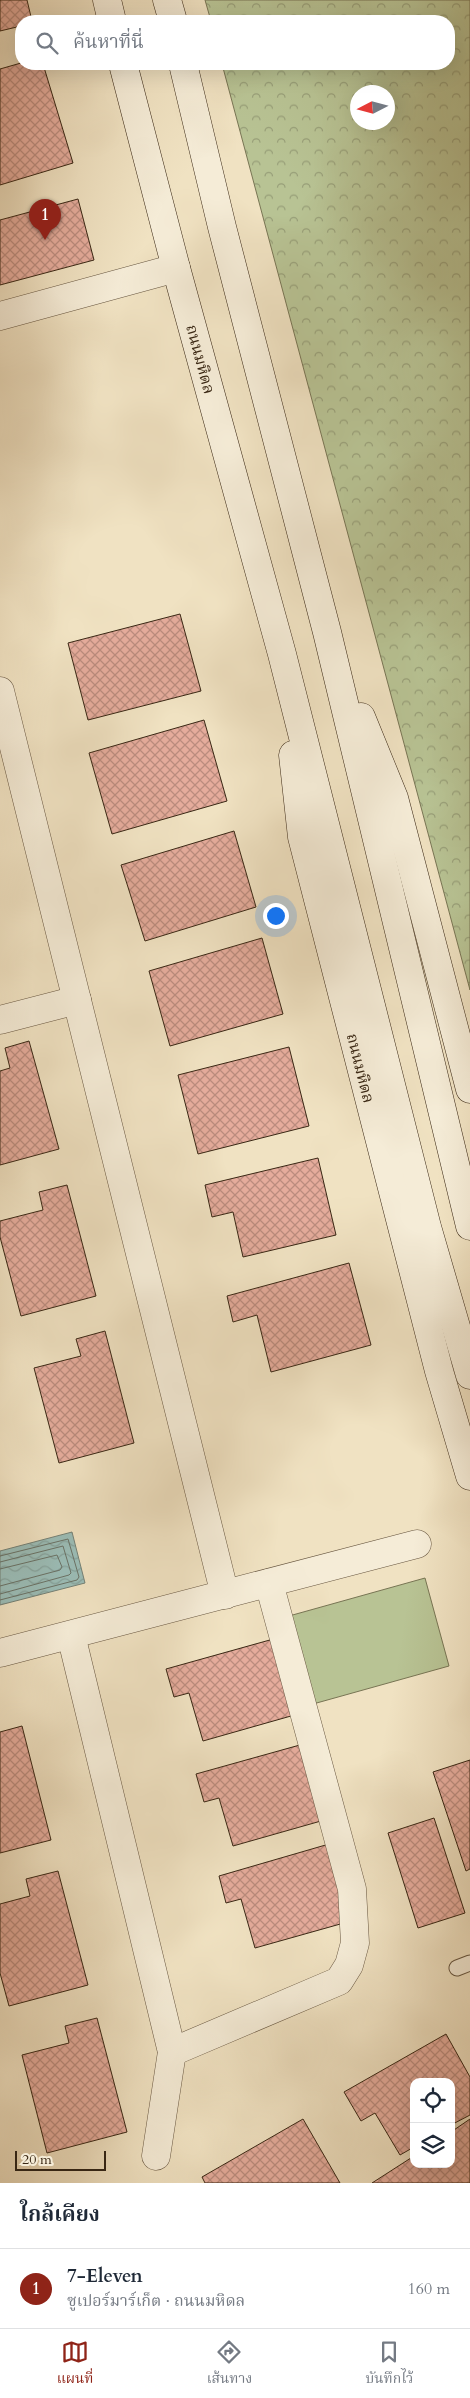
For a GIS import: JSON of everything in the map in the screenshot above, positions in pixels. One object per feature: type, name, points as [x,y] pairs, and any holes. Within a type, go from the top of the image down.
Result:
[{"type":"main road","points":[[107,0],[111,15]]},
{"type":"main road","points":[[168,0],[172,15]]},
{"type":"main road","name":"ถนนมหิดล","points":[[125,70],[176,268],[282,654],[427,1227],[470,1375]]},
{"type":"main road","points":[[184,70],[222,228],[327,632],[469,1224]]},
{"type":"main road","points":[[0,316],[176,268]]},
{"type":"main road","points":[[327,632],[394,798],[470,1089]]},
{"type":"main road","name":"ถนนมหิดล","points":[[282,654],[302,836],[440,1372],[470,1476]]},
{"type":"main road","points":[[0,691],[225,1594]]},
{"type":"main road","points":[[0,1020],[77,1000]]},
{"type":"main road","points":[[0,1653],[417,1544]]},
{"type":"main road","points":[[172,2052],[339,1981],[349,1965],[354,1943],[352,1889],[269,1583]]},
{"type":"main road","points":[[70,1635],[172,2052],[156,2156]]},
{"type":"green space","points":[[205,0],[470,0],[470,990],[224,70],[455,70],[455,15],[209,15]]},
{"type":"green space","points":[[425,1578],[449,1666],[313,1704],[289,1616]]},
{"type":"water","points":[[72,1532],[85,1583],[0,1605],[0,1551]]},
{"type":"building","points":[[0,0],[27,0],[31,15],[15,15],[15,27],[0,31]]},
{"type":"building","points":[[15,65],[15,70],[45,70],[73,163],[0,185],[0,69]]},
{"type":"building","points":[[78,199],[94,260],[0,285],[0,220]]},
{"type":"building","points":[[180,614],[201,691],[88,720],[68,643]]},
{"type":"building","points":[[204,720],[227,801],[112,834],[89,753]]},
{"type":"building","points":[[234,831],[256,907],[145,941],[121,865]]},
{"type":"building","points":[[262,938],[283,1014],[170,1046],[149,971]]},
{"type":"building","points":[[29,1041],[59,1149],[0,1165],[0,1071],[10,1068],[5,1048]]},
{"type":"building","points":[[289,1047],[309,1126],[198,1154],[178,1075]]},
{"type":"building","points":[[318,1158],[336,1235],[243,1257],[233,1212],[212,1217],[205,1185]]},
{"type":"building","points":[[67,1185],[96,1296],[21,1316],[0,1237],[0,1221],[43,1210],[39,1192]]},
{"type":"building","points":[[349,1263],[371,1345],[271,1372],[257,1315],[233,1322],[227,1296]]},
{"type":"building","points":[[105,1331],[134,1443],[59,1463],[34,1368],[81,1356],[76,1339]]},
{"type":"building","points":[[277,1638],[298,1714],[203,1741],[189,1693],[174,1697],[166,1669]]},
{"type":"building","points":[[22,1726],[51,1840],[0,1853],[0,1732]]},
{"type":"building","points":[[307,1743],[328,1819],[233,1846],[219,1798],[204,1802],[196,1774]]},
{"type":"building","points":[[470,1760],[470,1869],[466,1871],[433,1772]]},
{"type":"building","points":[[434,1818],[465,1913],[418,1928],[388,1833]]},
{"type":"building","points":[[329,1844],[351,1921],[255,1948],[241,1899],[226,1903],[219,1876]]},
{"type":"building","points":[[58,1871],[88,1985],[9,2006],[0,1973],[0,1904],[30,1896],[26,1879]]},
{"type":"building","points":[[97,2018],[127,2132],[47,2153],[22,2055],[69,2043],[65,2026]]},
{"type":"building","points":[[446,2034],[470,2077],[470,2115],[455,2123],[455,2078],[410,2078],[410,2149],[400,2155],[375,2113],[361,2121],[344,2092]]},
{"type":"building","points":[[303,2119],[340,2183],[205,2183],[202,2177]]},
{"type":"building","points":[[470,2119],[470,2183],[372,2183],[410,2159],[410,2168],[455,2168],[455,2129]]},
{"type":"place","name":"7-Eleven","points":[[45,240]]}]
